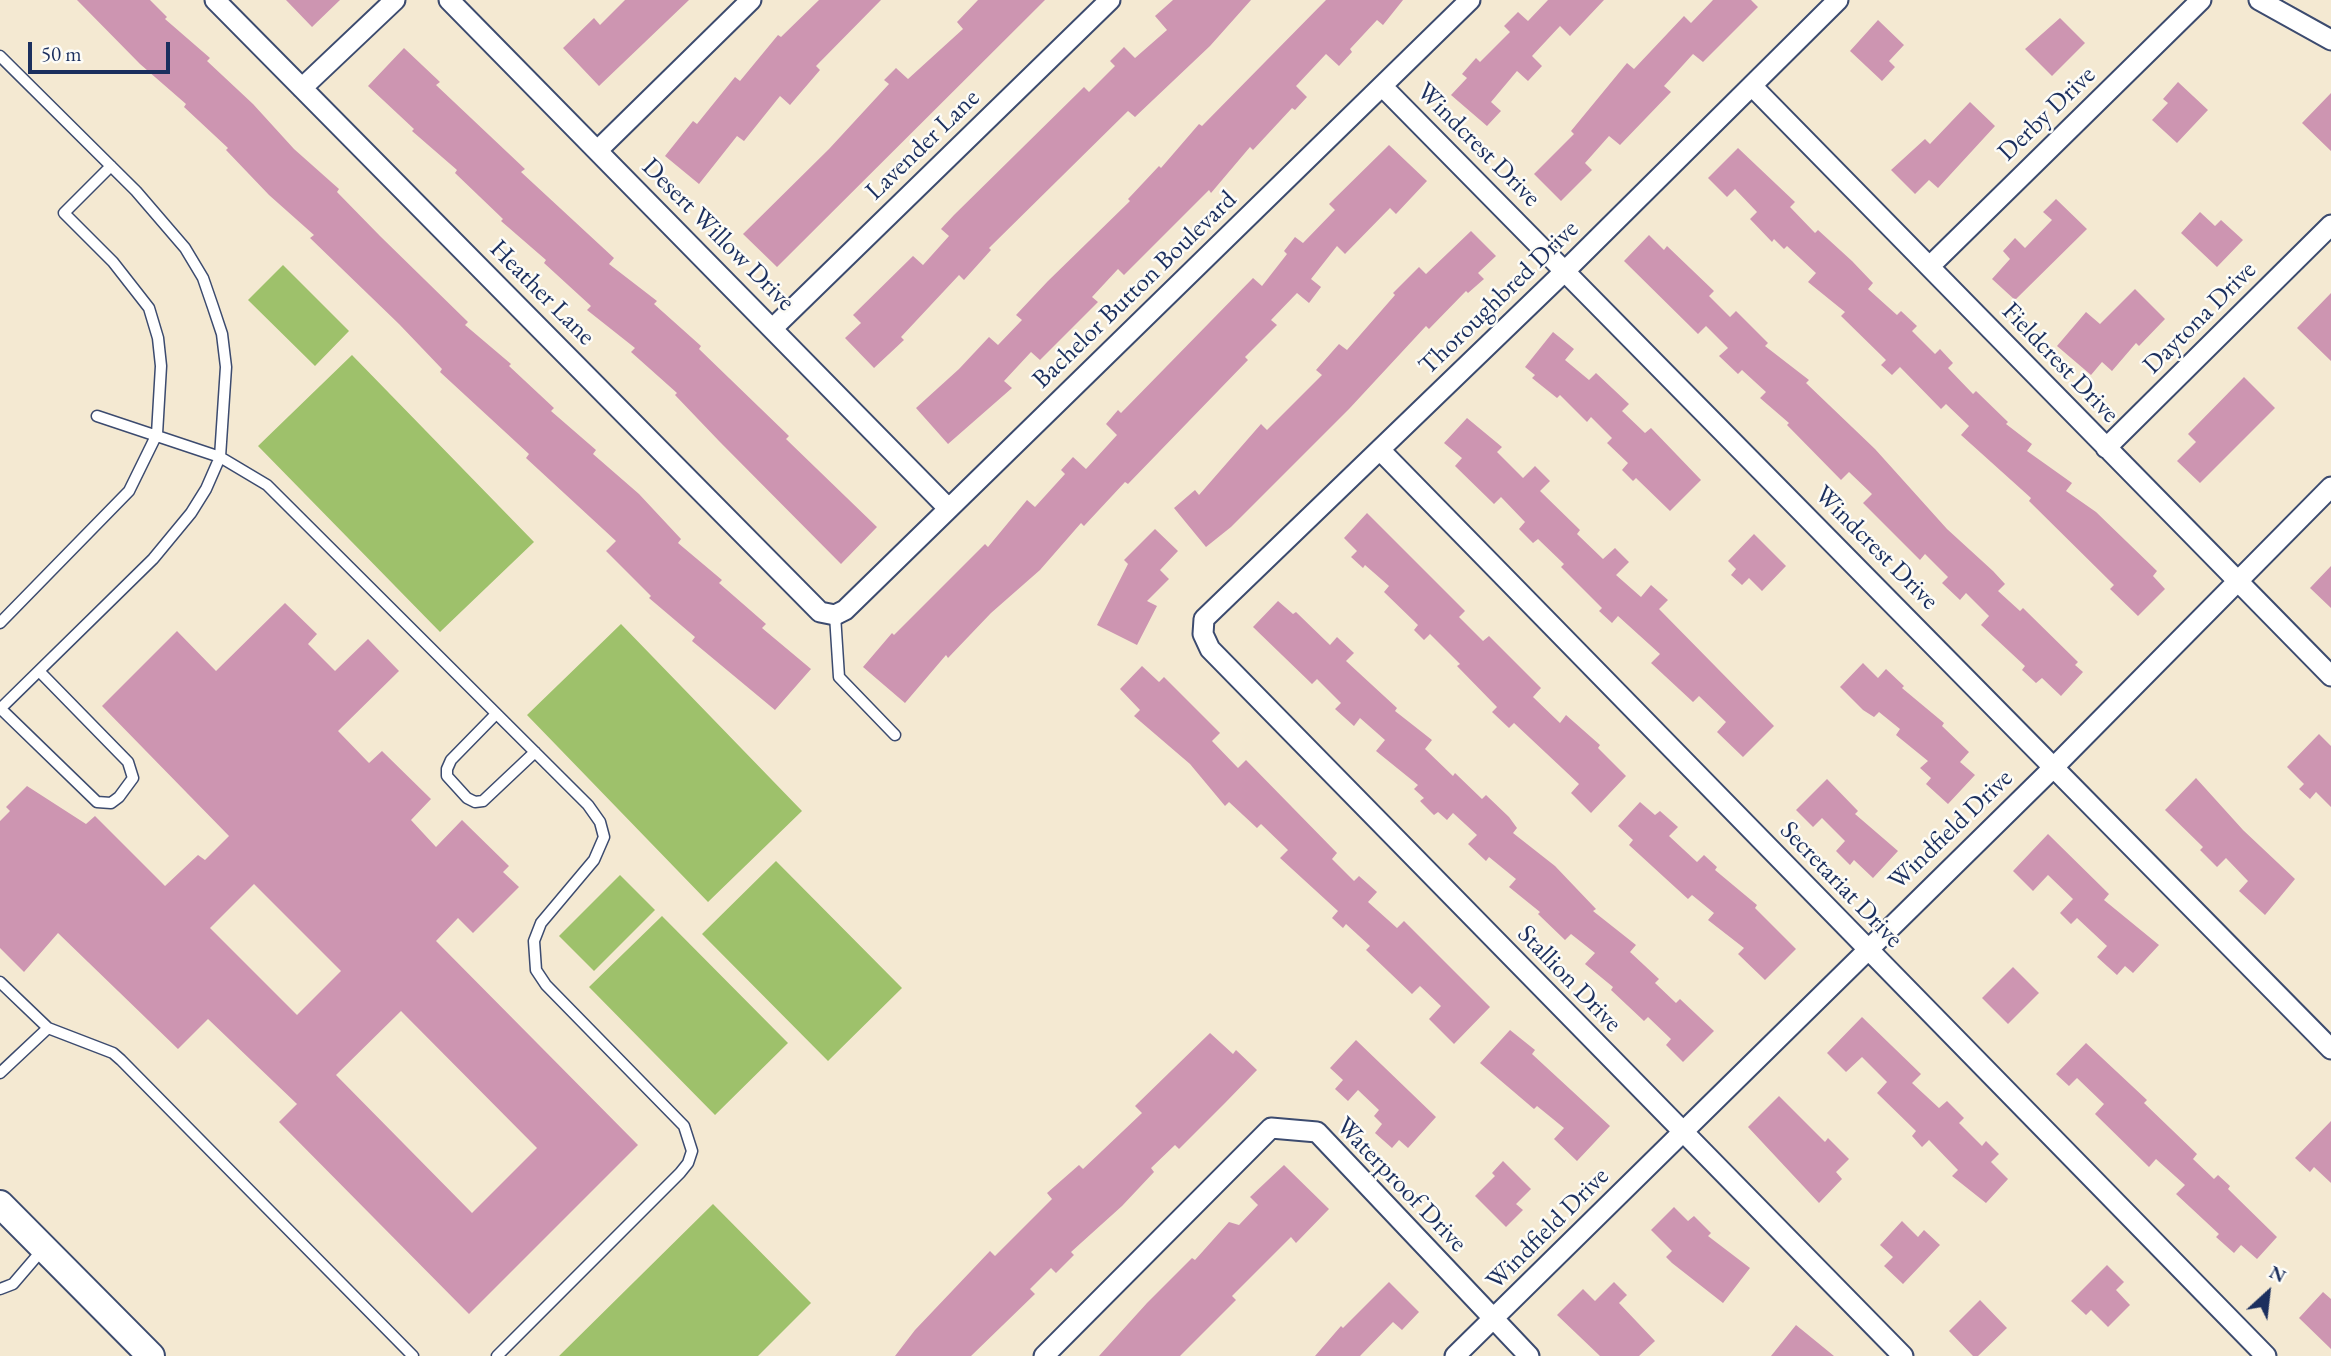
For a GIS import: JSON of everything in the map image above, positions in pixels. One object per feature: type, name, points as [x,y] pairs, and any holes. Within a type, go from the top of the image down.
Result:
[{"type":"main road","points":[[0,1204],[151,1356]]},
{"type":"street","name":"Heather Lane","points":[[215,0],[820,612],[835,615]]},
{"type":"street","points":[[302,88],[395,0]]},
{"type":"street","name":"Desert Willow Drive","points":[[449,0],[948,508]]},
{"type":"street","points":[[598,150],[751,0]]},
{"type":"street","name":"Lavender Lane","points":[[773,328],[1110,0]]},
{"type":"street","name":"Bachelor Button Boulevard","points":[[835,615],[845,610],[1470,0]]},
{"type":"street","name":"Thoroughbred Drive","points":[[1203,634],[1204,619],[1565,271],[1838,0]]},
{"type":"street","name":"Derby Drive","points":[[1930,266],[2202,0]]},
{"type":"street","points":[[2259,0],[2331,40]]},
{"type":"street","name":"Windcrest Drive","points":[[1382,86],[2331,1049]]},
{"type":"street","name":"Fieldcrest Drive","points":[[1752,86],[2331,676]]},
{"type":"street","name":"Daytona Drive","points":[[2106,448],[2331,225]]},
{"type":"street","name":"Secretariat Drive","points":[[1380,450],[2266,1356]]},
{"type":"street","name":"Windfield Drive","points":[[1455,1356],[2055,766],[2331,487]]},
{"type":"street","name":"Stallion Drive","points":[[1203,634],[1210,649],[1903,1356]]},
{"type":"street","name":"Waterproof Drive","points":[[1044,1356],[1272,1128],[1317,1132],[1529,1356]]},
{"type":"lane","points":[[0,56],[111,166],[179,240],[203,278],[214,307],[222,334],[226,367],[220,457],[206,489],[174,537],[0,709],[97,802],[111,803],[133,778],[128,762],[39,671]]},
{"type":"lane","points":[[0,623],[129,491],[157,433],[161,366],[158,338],[149,308],[113,261],[64,213],[111,166]]},
{"type":"lane","points":[[97,416],[157,433],[220,457],[267,485],[588,805],[600,822],[604,836],[594,860],[541,922],[534,941],[536,970],[546,985],[684,1126],[692,1152],[680,1173],[497,1356]]},
{"type":"lane","points":[[835,615],[839,677],[895,735]]},
{"type":"lane","points":[[496,714],[450,760],[447,776],[467,798],[475,802],[484,801],[535,752]]},
{"type":"lane","points":[[0,982],[48,1028],[113,1053],[121,1060],[413,1356]]},
{"type":"lane","points":[[0,1073],[48,1028]]},
{"type":"lane","points":[[0,1289],[13,1284],[44,1248]]},
{"type":"green space","points":[[283,265],[349,331],[315,366],[248,300]]},
{"type":"green space","points":[[352,355],[534,542],[440,632],[258,446]]},
{"type":"green space","points":[[621,624],[802,811],[708,902],[527,715]]},
{"type":"green space","points":[[776,861],[902,988],[828,1061],[702,934]]},
{"type":"green space","points":[[620,875],[655,910],[594,971],[559,936]]},
{"type":"green space","points":[[662,916],[788,1043],[715,1115],[589,987]]},
{"type":"green space","points":[[713,1204],[811,1303],[758,1356],[559,1356]]},
{"type":"building","points":[[77,0],[150,0],[167,17],[165,19],[210,58],[207,61],[253,104],[294,149],[339,189],[337,192],[468,322],[465,325],[511,364],[509,366],[554,408],[551,411],[596,450],[593,454],[639,494],[681,539],[678,543],[722,580],[719,583],[766,624],[762,628],[811,669],[775,710],[692,641],[695,637],[649,598],[651,596],[606,551],[616,541],[526,458],[529,454],[440,372],[442,369],[399,324],[310,238],[314,235],[269,195],[226,150],[228,148],[184,107],[186,104],[140,64]]},
{"type":"building","points":[[286,0],[340,0],[312,27]]},
{"type":"building","points":[[625,0],[689,0],[599,86],[563,48],[594,18],[600,25]]},
{"type":"building","points":[[819,0],[881,0],[816,66],[820,70],[790,105],[780,96],[744,141],[737,136],[699,184],[665,156],[693,121],[697,124],[735,77],[740,81],[778,35],[781,37]]},
{"type":"building","points":[[978,0],[1045,0],[777,267],[743,234],[829,149],[889,84],[884,80],[896,68],[908,79],[963,29],[957,22]]},
{"type":"building","points":[[1173,0],[1251,0],[1210,46],[1135,117],[1128,111],[989,248],[991,250],[964,280],[959,275],[901,337],[904,340],[874,368],[845,338],[861,323],[853,315],[913,256],[923,265],[949,236],[941,229],[1084,87],[1089,92],[1115,66],[1110,61],[1124,47],[1135,58],[1167,30],[1155,16]]},
{"type":"building","points":[[1326,0],[1403,0],[1383,25],[1377,20],[1350,49],[1352,52],[1339,66],[1326,54],[1296,86],[1307,97],[1295,110],[1292,108],[1253,150],[1250,147],[1211,193],[1209,190],[1124,275],[1118,269],[1092,297],[1098,302],[1040,360],[1031,352],[1004,381],[1012,388],[948,444],[916,408],[989,337],[998,345],[1022,320],[1016,315],[1048,281],[1130,201],[1128,199],[1159,166],[1161,168],[1199,124],[1202,126]]},
{"type":"building","points":[[1548,0],[1604,0],[1570,36],[1560,26],[1532,56],[1542,66],[1528,81],[1517,71],[1491,102],[1501,111],[1487,126],[1451,95],[1467,78],[1462,74],[1476,58],[1480,62],[1510,32],[1504,26],[1518,12],[1528,21]]},
{"type":"building","points":[[1713,0],[1751,0],[1758,7],[1703,62],[1693,54],[1664,86],[1671,92],[1620,145],[1609,136],[1585,163],[1592,170],[1561,201],[1534,174],[1574,134],[1571,131],[1627,63],[1634,69],[1684,16],[1691,23]]},
{"type":"building","points":[[2060,18],[2085,43],[2052,76],[2025,49]]},
{"type":"building","points":[[1878,20],[1904,45],[1889,61],[1895,67],[1882,81],[1850,51]]},
{"type":"building","points":[[404,48],[440,82],[436,85],[525,169],[521,172],[614,258],[609,264],[657,301],[654,304],[701,346],[699,349],[789,436],[786,439],[877,527],[841,564],[719,441],[675,395],[677,393],[631,352],[635,348],[587,310],[591,306],[544,263],[546,260],[501,221],[503,219],[455,173],[457,170],[412,131],[414,129],[368,86]]},
{"type":"building","points":[[2178,82],[2208,110],[2177,143],[2152,120],[2168,103],[2163,99]]},
{"type":"building","points":[[2331,93],[2331,151],[2302,123]]},
{"type":"building","points":[[1970,102],[1995,126],[1938,188],[1929,180],[1915,194],[1891,170],[1925,139],[1930,144]]},
{"type":"building","points":[[1389,145],[1427,181],[1396,214],[1390,208],[1345,254],[1337,246],[1311,279],[1321,287],[1309,303],[1297,293],[1271,320],[1277,325],[1245,357],[1248,360],[1128,484],[1125,482],[1084,526],[1081,523],[1040,570],[991,613],[948,658],[946,655],[905,703],[863,667],[892,633],[894,635],[985,544],[988,547],[1027,500],[1035,507],[1065,474],[1061,470],[1073,457],[1086,469],[1117,435],[1106,424],[1118,410],[1121,413],[1253,278],[1262,286],[1287,254],[1284,251],[1295,237],[1303,243],[1335,210],[1329,204]]},
{"type":"building","points":[[1738,148],[1795,202],[1790,207],[1815,233],[1818,230],[1873,283],[1868,289],[1897,315],[1901,311],[1917,326],[1912,331],[1935,354],[1940,349],[1953,363],[1948,368],[1973,394],[1976,391],[2008,422],[2006,424],[2032,444],[2027,451],[2072,483],[2066,491],[2096,512],[2157,571],[2153,576],[2165,589],[2138,616],[2110,589],[2114,585],[2029,501],[2031,498],[1961,435],[1969,426],[1946,404],[1941,409],[1900,367],[1892,375],[1881,365],[1886,360],[1841,316],[1845,312],[1808,282],[1816,273],[1787,246],[1784,249],[1774,239],[1772,242],[1750,219],[1757,212],[1735,189],[1727,197],[1708,178]]},
{"type":"building","points":[[2056,199],[2087,229],[2015,300],[1992,279],[2010,259],[2003,251],[2015,238],[2025,248],[2052,220],[2043,212]]},
{"type":"building","points":[[2200,212],[2215,226],[2221,220],[2243,240],[2217,267],[2181,233]]},
{"type":"building","points":[[1471,231],[1496,256],[1478,273],[1484,279],[1468,293],[1466,291],[1429,329],[1426,326],[1349,409],[1231,527],[1206,547],[1174,508],[1195,490],[1199,495],[1261,424],[1267,430],[1322,375],[1316,370],[1339,344],[1347,350],[1395,295],[1393,293],[1419,267],[1426,274]]},
{"type":"building","points":[[1649,235],[1664,250],[1667,246],[1714,291],[1709,296],[1730,317],[1736,311],[1768,343],[1765,346],[1809,380],[1806,383],[1875,449],[1947,529],[2005,584],[1998,591],[2020,611],[2023,608],[2078,662],[2075,665],[2083,672],[2061,696],[2042,678],[2036,683],[2022,670],[2025,666],[1981,625],[1989,616],[1966,593],[1960,600],[1942,583],[1948,577],[1925,554],[1920,560],[1863,503],[1872,494],[1849,472],[1841,480],[1787,425],[1789,423],[1760,398],[1766,392],[1742,370],[1738,374],[1719,356],[1728,348],[1706,326],[1698,334],[1624,261]]},
{"type":"building","points":[[2135,289],[2165,319],[2139,346],[2136,343],[2112,371],[2102,362],[2091,375],[2057,346],[2086,312],[2100,324]]},
{"type":"building","points":[[2331,293],[2331,361],[2297,328]]},
{"type":"building","points":[[1553,332],[1574,349],[1565,360],[1589,380],[1596,373],[1629,404],[1622,411],[1645,433],[1651,428],[1701,480],[1670,511],[1636,478],[1633,481],[1622,470],[1628,463],[1607,443],[1612,438],[1591,417],[1587,422],[1560,395],[1557,398],[1532,378],[1535,375],[1525,367]]},
{"type":"building","points":[[2244,377],[2275,408],[2200,483],[2177,461],[2196,442],[2188,434]]},
{"type":"building","points":[[1467,418],[1502,447],[1497,452],[1523,478],[1535,466],[1550,481],[1540,491],[1580,530],[1577,534],[1603,559],[1615,548],[1629,562],[1616,575],[1641,597],[1651,585],[1668,600],[1659,609],[1774,726],[1743,757],[1717,732],[1726,722],[1699,696],[1693,702],[1651,663],[1660,654],[1618,616],[1612,623],[1599,611],[1602,608],[1561,567],[1564,564],[1538,539],[1533,543],[1519,529],[1525,522],[1501,497],[1494,504],[1455,466],[1462,458],[1444,443]]},
{"type":"building","points":[[1367,513],[1465,611],[1459,617],[1483,641],[1489,636],[1541,688],[1533,697],[1560,723],[1566,715],[1600,745],[1598,748],[1626,776],[1591,813],[1571,793],[1579,784],[1514,723],[1509,728],[1492,712],[1497,707],[1457,666],[1460,664],[1430,634],[1424,640],[1414,630],[1418,625],[1384,592],[1389,586],[1365,565],[1363,568],[1351,557],[1357,551],[1344,538]]},
{"type":"building","points":[[1155,529],[1178,551],[1160,570],[1169,579],[1147,601],[1157,606],[1137,645],[1097,625],[1128,564],[1124,560]]},
{"type":"building","points":[[1754,534],[1786,566],[1762,591],[1749,578],[1742,585],[1731,575],[1736,569],[1728,561]]},
{"type":"building","points":[[2331,566],[2331,608],[2310,588]]},
{"type":"building","points":[[1278,601],[1293,614],[1296,612],[1330,645],[1337,637],[1354,653],[1346,661],[1397,708],[1395,711],[1432,740],[1425,749],[1453,776],[1455,773],[1482,799],[1486,795],[1509,817],[1517,828],[1513,833],[1555,866],[1596,909],[1593,911],[1636,945],[1630,952],[1659,979],[1655,983],[1676,1003],[1680,999],[1714,1031],[1683,1062],[1666,1045],[1671,1039],[1648,1017],[1644,1021],[1611,990],[1613,987],[1585,964],[1595,953],[1571,934],[1565,940],[1538,914],[1540,912],[1509,887],[1516,879],[1489,857],[1486,861],[1468,844],[1477,835],[1453,813],[1447,820],[1438,812],[1434,815],[1420,801],[1424,798],[1414,789],[1418,785],[1376,751],[1385,740],[1360,718],[1354,726],[1335,709],[1341,703],[1317,679],[1312,684],[1253,627]]},
{"type":"building","points":[[285,603],[317,634],[308,644],[335,671],[368,639],[399,671],[338,731],[369,763],[382,751],[431,799],[411,820],[436,847],[462,820],[509,866],[503,872],[519,887],[473,933],[458,918],[436,941],[638,1145],[469,1314],[279,1122],[297,1104],[208,1019],[178,1049],[58,933],[24,972],[0,948],[0,821],[10,811],[6,807],[27,786],[86,824],[95,816],[165,886],[198,855],[205,860],[229,836],[102,706],[177,631],[216,671]],"holes":[[[254,884],[341,971],[297,1015],[210,928]],[[401,1011],[537,1148],[472,1213],[336,1075]]]},
{"type":"building","points":[[1863,663],[1878,678],[1886,669],[1904,686],[1902,688],[1944,723],[1942,726],[1969,752],[1960,762],[1975,775],[1948,804],[1926,784],[1931,778],[1920,768],[1928,761],[1896,735],[1900,729],[1879,712],[1874,717],[1863,710],[1840,687]]},
{"type":"building","points":[[1142,666],[1159,682],[1164,677],[1220,733],[1212,741],[1238,768],[1246,760],[1337,853],[1332,859],[1354,881],[1359,876],[1377,892],[1368,902],[1397,928],[1404,921],[1490,1007],[1454,1044],[1429,1019],[1441,1006],[1420,986],[1412,994],[1366,950],[1370,946],[1346,924],[1343,928],[1332,918],[1338,911],[1280,858],[1288,850],[1261,824],[1257,828],[1229,802],[1225,806],[1190,764],[1134,716],[1140,710],[1120,689]]},
{"type":"building","points":[[2319,734],[2331,746],[2331,807],[2316,792],[2310,799],[2299,789],[2304,784],[2287,767]]},
{"type":"building","points":[[2196,778],[2243,830],[2295,879],[2265,915],[2239,891],[2248,881],[2226,858],[2217,867],[2200,850],[2203,847],[2165,810]]},
{"type":"building","points":[[1827,779],[1858,811],[1855,814],[1898,851],[1873,878],[1854,860],[1850,865],[1836,851],[1845,841],[1822,818],[1813,827],[1796,810]]},
{"type":"building","points":[[1640,802],[1655,815],[1660,811],[1678,827],[1669,836],[1697,862],[1704,855],[1717,867],[1715,870],[1757,905],[1755,908],[1796,949],[1765,980],[1738,954],[1744,948],[1708,920],[1714,913],[1692,895],[1688,899],[1629,845],[1633,840],[1618,826]]},
{"type":"building","points":[[2048,834],[2109,894],[2104,900],[2159,945],[2133,973],[2125,966],[2117,975],[2097,957],[2107,946],[2077,918],[2071,924],[2060,913],[2073,899],[2048,875],[2033,891],[2013,871]]},
{"type":"building","points":[[2013,967],[2039,993],[2008,1024],[1982,998]]},
{"type":"building","points":[[1862,1017],[1921,1074],[1912,1083],[1939,1108],[1947,1101],[1964,1118],[1959,1123],[1982,1146],[1986,1141],[1999,1154],[1991,1162],[2008,1179],[1986,1203],[1952,1176],[1958,1170],[1929,1140],[1922,1147],[1912,1136],[1916,1131],[1877,1093],[1887,1082],[1862,1057],[1846,1072],[1827,1053]]},
{"type":"building","points":[[1510,1030],[1535,1050],[1532,1054],[1610,1126],[1577,1161],[1554,1139],[1564,1128],[1537,1106],[1534,1109],[1480,1063]]},
{"type":"building","points":[[1210,1033],[1233,1054],[1236,1050],[1257,1070],[1179,1149],[1175,1145],[1151,1168],[1154,1172],[1122,1206],[1071,1252],[1074,1255],[1056,1273],[1051,1268],[1030,1289],[1035,1294],[971,1356],[895,1356],[915,1330],[990,1251],[995,1256],[1052,1199],[1047,1193],[1079,1165],[1083,1169],[1142,1113],[1135,1106]]},
{"type":"building","points":[[1356,1040],[1436,1117],[1408,1148],[1399,1140],[1392,1148],[1375,1133],[1382,1124],[1374,1116],[1379,1110],[1358,1090],[1348,1101],[1335,1089],[1343,1080],[1330,1068]]},
{"type":"building","points":[[2086,1043],[2147,1100],[2144,1103],[2197,1154],[2193,1159],[2214,1179],[2218,1175],[2230,1186],[2228,1189],[2277,1237],[2257,1259],[2241,1245],[2234,1253],[2216,1237],[2219,1234],[2176,1194],[2185,1185],[2156,1159],[2149,1167],[2095,1114],[2104,1104],[2077,1078],[2069,1086],[2056,1074]]},
{"type":"building","points":[[1779,1096],[1825,1142],[1828,1138],[1849,1159],[1836,1172],[1842,1179],[1819,1203],[1748,1127]]},
{"type":"building","points":[[2331,1121],[2331,1183],[2314,1167],[2310,1172],[2295,1158]]},
{"type":"building","points":[[1503,1161],[1531,1189],[1516,1204],[1523,1210],[1506,1227],[1475,1196],[1495,1176],[1492,1173]]},
{"type":"building","points":[[1284,1165],[1329,1209],[1296,1243],[1291,1237],[1232,1296],[1236,1300],[1180,1356],[1099,1356],[1147,1303],[1192,1258],[1195,1260],[1229,1222],[1239,1225],[1258,1205],[1250,1197]]},
{"type":"building","points":[[1674,1207],[1688,1221],[1694,1216],[1711,1233],[1708,1236],[1750,1268],[1723,1303],[1666,1257],[1672,1251],[1651,1230]]},
{"type":"building","points":[[1902,1221],[1918,1237],[1924,1230],[1940,1245],[1903,1284],[1884,1266],[1893,1257],[1880,1245]]},
{"type":"building","points":[[2107,1265],[2124,1282],[2116,1290],[2130,1305],[2108,1327],[2091,1310],[2086,1315],[2071,1301]]},
{"type":"building","points":[[1389,1282],[1419,1312],[1402,1330],[1393,1322],[1360,1356],[1315,1356],[1341,1326],[1343,1328]]},
{"type":"building","points":[[1614,1282],[1627,1295],[1619,1303],[1655,1341],[1639,1356],[1600,1356],[1557,1315],[1583,1289],[1595,1301]]},
{"type":"building","points":[[2323,1292],[2331,1299],[2331,1349],[2299,1318]]},
{"type":"building","points":[[1980,1300],[2007,1328],[1978,1356],[1973,1356],[1949,1331]]},
{"type":"building","points":[[1796,1325],[1834,1356],[1771,1356]]}]
